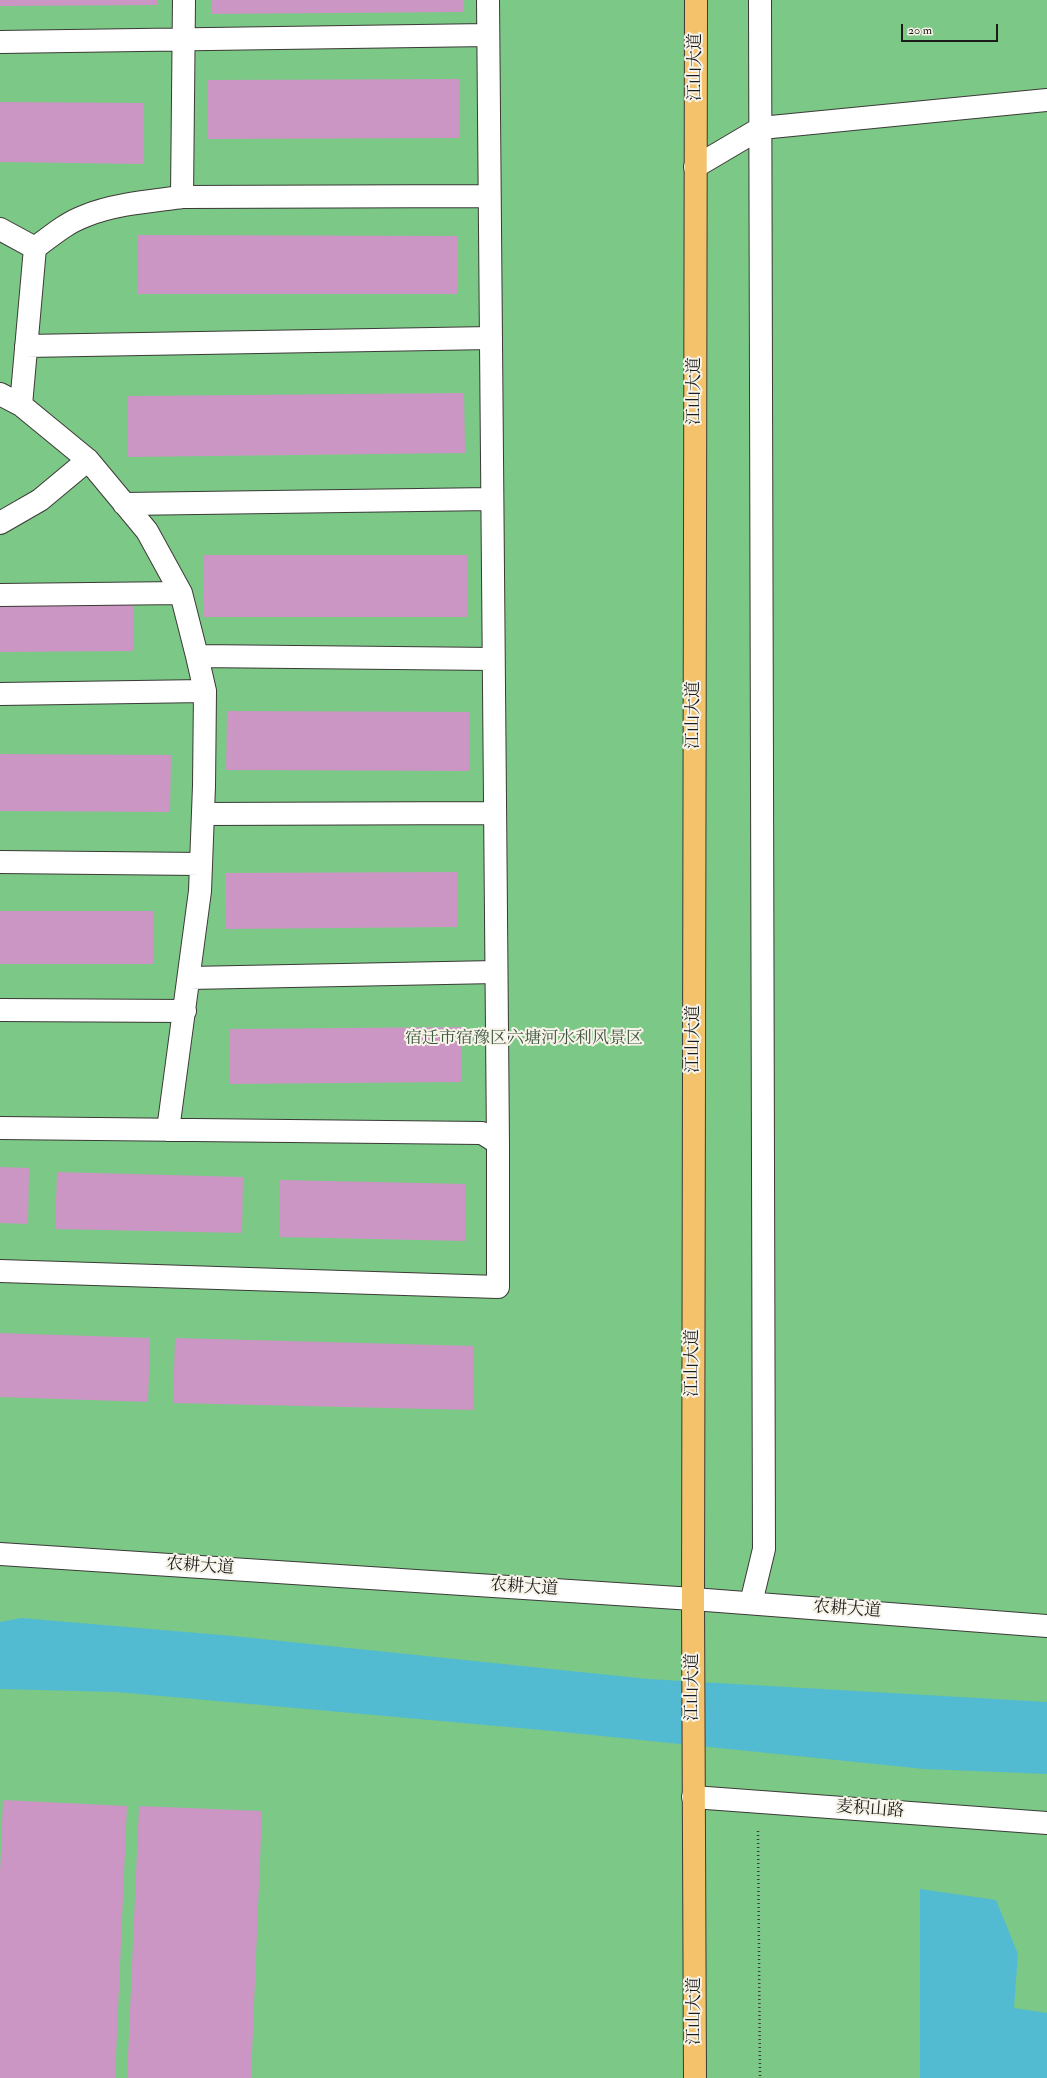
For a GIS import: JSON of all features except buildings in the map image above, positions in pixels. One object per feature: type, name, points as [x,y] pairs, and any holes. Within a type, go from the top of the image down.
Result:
[{"type":"main road","name":"江山大道","points":[[695,2078],[693,1609],[696,0]]},
{"type":"street","points":[[182,197],[184,0]]},
{"type":"street","points":[[0,1271],[498,1287],[488,0]]},
{"type":"street","points":[[751,1603],[764,1549],[760,0]]},
{"type":"street","points":[[0,42],[488,35]]},
{"type":"street","points":[[695,167],[761,128],[1047,100]]},
{"type":"street","points":[[20,405],[35,248],[56,231],[85,216],[137,203],[182,197],[489,196]]},
{"type":"street","points":[[0,229],[35,248]]},
{"type":"street","points":[[26,346],[490,338]]},
{"type":"street","points":[[0,394],[20,405],[88,460],[147,531],[181,593],[205,691],[200,890],[168,1130]]},
{"type":"street","points":[[0,523],[40,500],[88,460]]},
{"type":"street","points":[[124,504],[492,499]]},
{"type":"street","points":[[0,595],[181,593]]},
{"type":"street","points":[[197,656],[493,659]]},
{"type":"street","points":[[0,694],[205,691]]},
{"type":"street","points":[[203,814],[495,813]]},
{"type":"street","points":[[0,862],[201,864]]},
{"type":"street","points":[[189,978],[496,972]]},
{"type":"street","points":[[0,1010],[185,1011]]},
{"type":"street","points":[[0,1128],[482,1133],[498,1143]]},
{"type":"street","name":"农耕大道","points":[[0,1554],[693,1609],[751,1603],[1047,1626]]},
{"type":"street","name":"麦积山路","points":[[693,1791],[758,1802],[1047,1823]]},
{"type":"path","points":[[758,1802],[760,2078]]},
{"type":"green space","name":"宿迁市宿豫区六塘河水利风景区","points":[[0,0],[1047,0],[1047,2078],[0,2078]]},
{"type":"water","points":[[21,1618],[233,1636],[648,1679],[1047,1702],[1047,1774],[924,1769],[553,1731],[116,1692],[0,1689],[0,1622]]},
{"type":"water","points":[[920,1889],[996,1900],[1018,1954],[1014,2008],[1047,2013],[1047,2078],[920,2078]]}]
